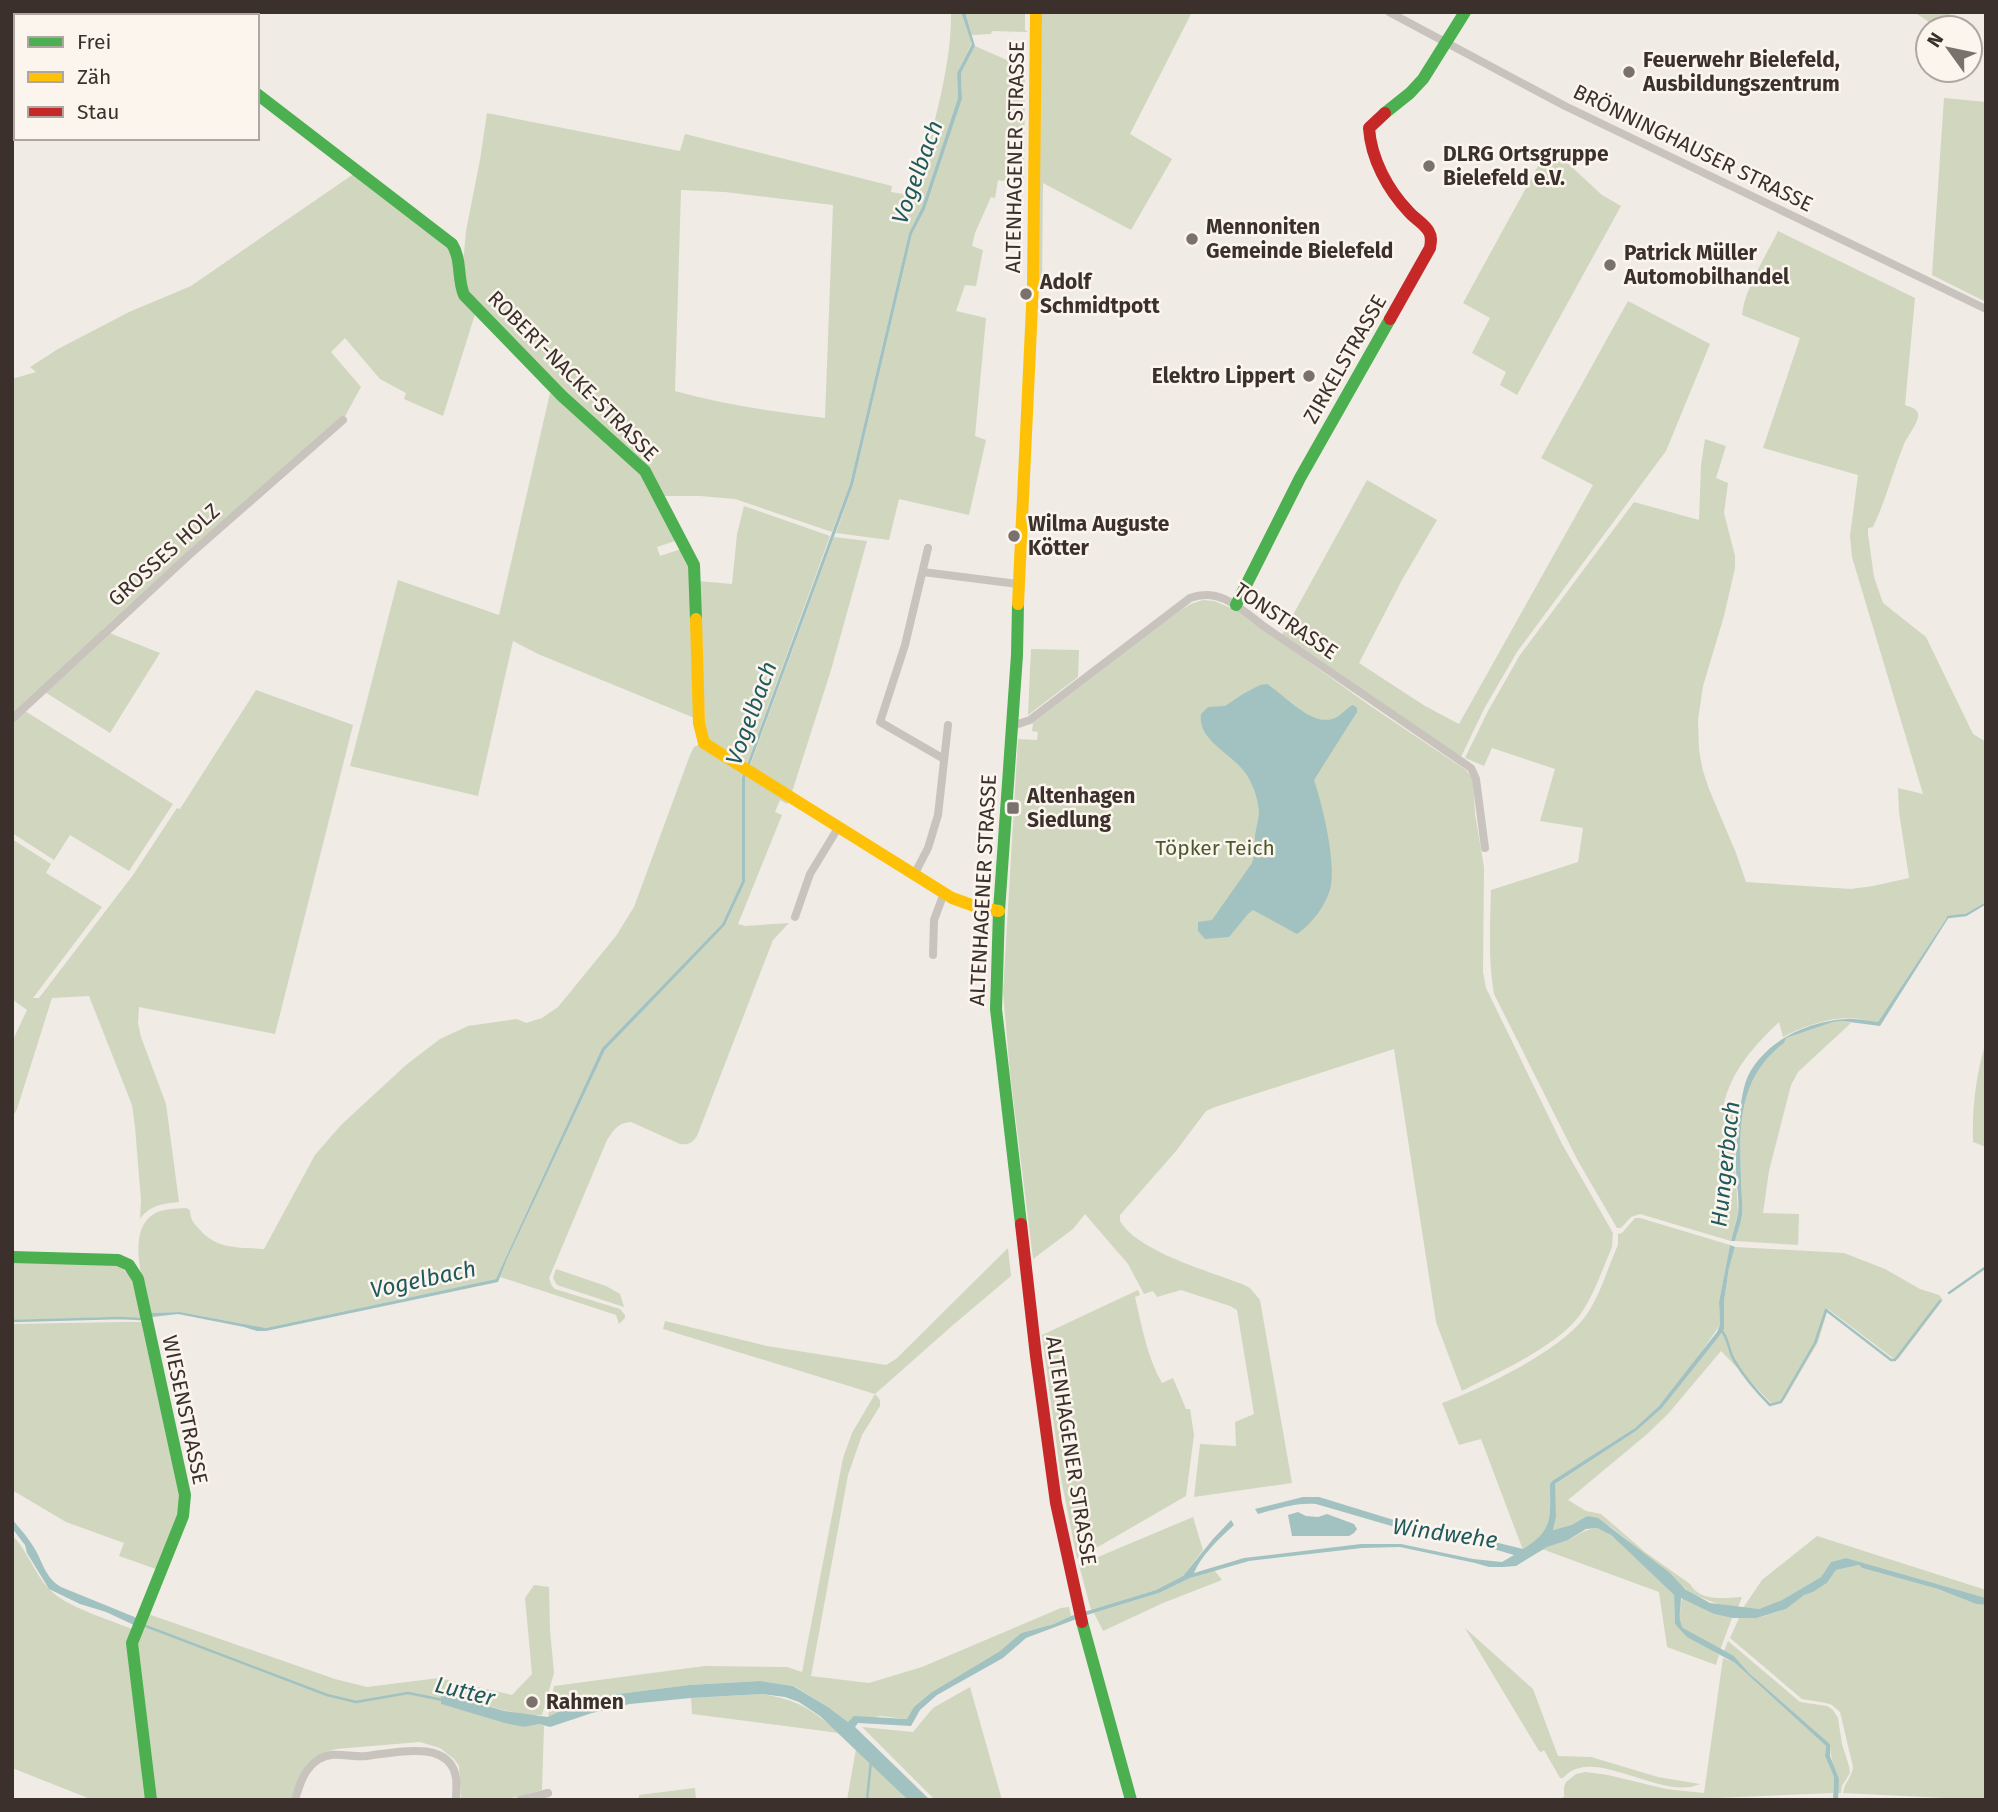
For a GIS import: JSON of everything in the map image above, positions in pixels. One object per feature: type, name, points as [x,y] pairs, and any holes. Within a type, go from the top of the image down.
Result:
[{"type":"street","name":"ALTENHAGENER STRASSE","points":[[1036,12],[1033,285],[1027,438],[1018,584],[1018,647],[999,911],[996,1009],[1034,1343],[1056,1503],[1083,1627],[1131,1800]]},
{"type":"street","name":"BRÖNNINGHAUSER STRASSE","points":[[1389,12],[1565,106],[1986,309]]},
{"type":"street","points":[[1447,44],[1465,12]]},
{"type":"street","name":"ZIRKELSTRASSE","points":[[1236,605],[1305,469],[1430,248],[1431,234],[1402,205],[1383,173],[1372,148],[1369,128],[1414,90],[1447,44]]},
{"type":"street","name":"ROBERT-NACKE-STRASSE","points":[[259,96],[452,244],[460,260],[460,281],[464,295],[562,396],[645,471],[694,565],[699,723],[704,743],[944,893],[965,904],[999,911]]},
{"type":"street","name":"GROSSES HOLZ","points":[[12,719],[188,556],[343,421]]},
{"type":"street","points":[[928,548],[905,645],[880,722],[944,759]]},
{"type":"street","points":[[923,572],[1018,584]]},
{"type":"street","name":"TONSTRASSE","points":[[1012,726],[1030,720],[1190,598],[1198,595],[1221,597],[1471,768],[1476,779],[1485,848]]},
{"type":"street","points":[[914,874],[928,848],[936,825],[942,792],[947,725]]},
{"type":"street","points":[[795,918],[810,874],[838,828]]},
{"type":"street","points":[[933,955],[934,920],[944,893]]},
{"type":"street","name":"WIESENSTRASSE","points":[[12,1257],[118,1260],[129,1265],[138,1279],[185,1495],[183,1516],[133,1639],[151,1800]]},
{"type":"street","points":[[295,1800],[301,1779],[323,1757],[332,1754],[364,1757],[421,1750],[440,1756],[450,1764],[456,1778],[456,1800]]},
{"type":"street","points":[[520,1800],[548,1793]]},
{"type":"green space","points":[[951,12],[961,12],[972,43],[957,73],[958,98],[922,207],[909,233],[850,484],[832,532],[735,499],[662,496],[466,292],[463,264],[466,231],[487,113],[680,151],[685,134],[892,186],[891,192],[915,196],[939,105]],"holes":[[[681,190],[725,192],[833,205],[825,418],[750,407],[675,391]]]},
{"type":"green space","points":[[965,12],[1025,12],[1025,30],[1028,32],[992,31],[991,34],[972,35]]},
{"type":"green space","points":[[1040,12],[1192,12],[1130,134],[1172,159],[1131,230],[1043,183],[1042,287],[1039,285]]},
{"type":"green space","points":[[1914,12],[1950,12],[1950,14]]},
{"type":"green space","points":[[975,46],[1025,68],[1024,185],[998,180],[995,198],[991,197],[972,246],[983,250],[976,286],[965,285],[956,311],[986,318],[975,436],[986,440],[969,515],[899,499],[889,540],[836,533],[853,485],[912,234],[925,209],[962,99],[961,73]]},
{"type":"green space","points":[[1944,98],[1986,102],[1986,302],[1932,275]]},
{"type":"green space","points":[[1549,146],[1602,195],[1621,206],[1517,395],[1500,385],[1506,372],[1472,353],[1490,318],[1463,303]]},
{"type":"green space","points":[[355,173],[451,246],[476,311],[443,416],[404,399],[406,393],[380,379],[345,338],[331,352],[361,387],[344,418],[190,549],[102,630],[160,653],[110,733],[40,689],[12,714],[12,379],[36,372],[30,367],[58,349],[129,312],[191,286]]},
{"type":"green space","points":[[1778,231],[1915,298],[1905,405],[1916,410],[1918,417],[1904,444],[1878,517],[1873,527],[1868,528],[1868,534],[1874,577],[1883,603],[1926,637],[1973,734],[1986,742],[1986,901],[1964,915],[1948,916],[1878,1022],[1841,1018],[1823,1021],[1783,1037],[1779,1022],[1744,1060],[1731,1082],[1723,1107],[1741,1112],[1735,1163],[1738,1213],[1731,1241],[1640,1214],[1631,1217],[1621,1228],[1617,1228],[1578,1161],[1494,994],[1490,929],[1491,890],[1578,862],[1583,828],[1540,821],[1555,769],[1492,748],[1484,766],[1465,758],[1520,655],[1634,502],[1699,520],[1705,439],[1726,446],[1716,478],[1728,483],[1724,513],[1735,556],[1735,568],[1703,686],[1698,720],[1699,750],[1709,789],[1746,882],[1851,889],[1909,878],[1898,788],[1923,794],[1852,557],[1850,536],[1858,475],[1763,448],[1800,338],[1742,315],[1751,284]]},
{"type":"green space","points":[[1628,301],[1710,344],[1666,451],[1517,652],[1484,709],[1461,757],[1282,635],[1367,480],[1437,520],[1359,663],[1425,706],[1459,724],[1593,485],[1541,458]]},
{"type":"green space","points":[[550,393],[597,430],[643,473],[678,540],[657,547],[660,556],[684,548],[692,565],[697,719],[538,654],[513,641],[478,796],[350,766],[398,580],[499,615]]},
{"type":"green space","points":[[744,506],[830,536],[745,769],[706,741],[698,581],[732,584],[737,534]]},
{"type":"green space","points":[[834,537],[867,541],[831,670],[791,795],[748,771]]},
{"type":"green space","name":"Töpker Teich","points":[[1203,600],[1214,601],[1236,610],[1466,770],[1473,780],[1475,814],[1484,867],[1483,972],[1486,988],[1562,1144],[1613,1233],[1612,1247],[1594,1291],[1580,1315],[1569,1327],[1541,1349],[1462,1391],[1436,1322],[1394,1049],[1206,1111],[1176,1151],[1120,1215],[1120,1221],[1141,1242],[1193,1266],[1242,1284],[1250,1288],[1260,1300],[1292,1483],[1194,1497],[1200,1444],[1236,1446],[1235,1422],[1254,1414],[1237,1310],[1181,1290],[1157,1297],[1153,1291],[1144,1294],[1128,1264],[1085,1214],[1073,1229],[1033,1259],[1003,992],[1018,739],[1037,740],[1038,732],[1032,731],[1033,723],[1181,610]]},
{"type":"green space","points":[[1031,649],[1079,650],[1078,677],[1028,715]]},
{"type":"green space","points":[[256,690],[353,725],[275,1034],[139,1007],[141,1037],[166,1104],[179,1202],[152,1208],[140,1219],[141,1200],[132,1105],[89,996],[52,998],[12,1118],[12,1042],[27,1010],[12,999],[12,839],[51,864],[46,873],[102,907],[33,998],[39,998],[133,875],[177,808],[180,809]]},
{"type":"green space","points":[[25,711],[173,804],[129,871],[70,835],[54,860],[12,833],[12,723]]},
{"type":"green space","points":[[702,743],[744,772],[742,881],[722,924],[602,1048],[496,1279],[266,1328],[180,1312],[151,1313],[141,1275],[138,1246],[145,1222],[154,1214],[186,1208],[190,1210],[196,1226],[214,1241],[229,1246],[264,1249],[315,1155],[341,1125],[406,1065],[440,1039],[468,1026],[517,1019],[526,1023],[542,1018],[558,1007],[616,936],[634,907],[690,755],[694,747]]},
{"type":"green space","points":[[747,774],[788,802],[787,804],[780,800],[775,812],[782,815],[738,924],[745,926],[789,923],[773,940],[697,1136],[690,1143],[680,1144],[631,1122],[616,1128],[607,1140],[549,1278],[555,1289],[620,1309],[625,1318],[619,1324],[616,1315],[500,1277],[605,1050],[727,921],[745,882]]},
{"type":"green space","points":[[1842,1021],[1851,1023],[1798,1072],[1791,1085],[1769,1171],[1763,1213],[1799,1214],[1798,1245],[1735,1241],[1742,1215],[1742,1120],[1750,1086],[1758,1071],[1769,1056],[1784,1043],[1785,1038]]},
{"type":"green space","points":[[1986,1041],[1986,1147],[1973,1142],[1973,1128],[1975,1091]]},
{"type":"green space","points":[[1635,1218],[1730,1245],[1719,1302],[1720,1325],[1682,1380],[1659,1406],[1635,1428],[1552,1481],[1548,1522],[1540,1536],[1523,1550],[1481,1439],[1459,1445],[1442,1403],[1479,1388],[1521,1366],[1576,1328],[1600,1289],[1618,1245],[1618,1234]]},
{"type":"green space","points":[[1735,1247],[1844,1253],[1885,1269],[1920,1289],[1939,1295],[1943,1300],[1898,1359],[1894,1359],[1828,1309],[1818,1342],[1784,1400],[1772,1404],[1721,1351],[1668,1414],[1568,1500],[1586,1511],[1601,1514],[1700,1594],[1713,1598],[1742,1597],[1738,1607],[1719,1604],[1685,1588],[1612,1528],[1587,1516],[1572,1526],[1553,1530],[1556,1517],[1554,1485],[1636,1431],[1662,1408],[1717,1339],[1723,1329],[1724,1301]]},
{"type":"green space","points":[[1008,1248],[1011,1276],[875,1394],[663,1329],[665,1321],[767,1346],[886,1365],[896,1359]]},
{"type":"green space","points":[[12,1263],[115,1264],[128,1274],[132,1281],[141,1319],[120,1317],[12,1320]]},
{"type":"green space","points":[[556,1269],[606,1286],[620,1294],[624,1307],[557,1285],[553,1278]]},
{"type":"green space","points":[[1138,1290],[1140,1295],[1135,1297],[1140,1319],[1157,1373],[1162,1383],[1173,1378],[1186,1409],[1190,1409],[1194,1435],[1186,1496],[1077,1559],[1061,1478],[1042,1335]]},
{"type":"green space","points":[[141,1322],[181,1503],[156,1569],[119,1556],[124,1543],[66,1522],[12,1490],[12,1324]]},
{"type":"green space","points":[[875,1394],[880,1400],[880,1406],[862,1435],[848,1475],[811,1676],[869,1683],[922,1667],[1061,1608],[1069,1607],[1071,1616],[1054,1624],[1021,1633],[1000,1651],[932,1692],[907,1719],[881,1716],[848,1722],[794,1686],[760,1681],[689,1685],[610,1695],[548,1717],[554,1686],[705,1666],[787,1667],[802,1672],[843,1458],[852,1433]]},
{"type":"green space","points":[[1193,1517],[1203,1550],[1183,1576],[1156,1590],[1091,1610],[1079,1565]]},
{"type":"green space","points":[[1597,1528],[1611,1535],[1674,1595],[1675,1624],[1719,1655],[1716,1665],[1667,1647],[1659,1592],[1542,1549]]},
{"type":"green space","points":[[12,1535],[44,1583],[56,1595],[76,1607],[132,1629],[146,1800],[93,1800],[12,1768]]},
{"type":"green space","points":[[1817,1536],[1986,1590],[1986,1598],[1846,1558],[1831,1562],[1821,1577],[1782,1600],[1759,1609],[1743,1608],[1762,1580]]},
{"type":"green space","points":[[1859,1565],[1986,1605],[1986,1800],[1843,1793],[1853,1767],[1840,1712],[1832,1705],[1802,1699],[1730,1638],[1739,1618],[1758,1618],[1786,1609],[1804,1594],[1827,1583],[1836,1570]]},
{"type":"green space","points":[[1214,1570],[1222,1580],[1163,1603],[1103,1631],[1094,1613],[1159,1593]]},
{"type":"green space","points":[[534,1585],[549,1587],[554,1673],[542,1715],[525,1715],[486,1706],[441,1704],[524,1727],[539,1724],[544,1726],[542,1790],[504,1800],[461,1800],[459,1766],[440,1748],[420,1742],[325,1752],[305,1767],[291,1800],[153,1800],[136,1645],[148,1614],[335,1679],[367,1687],[439,1678],[512,1695],[532,1674],[525,1598]]},
{"type":"green space","points":[[1682,1597],[1714,1614],[1732,1618],[1720,1650],[1683,1628],[1679,1620]]},
{"type":"green space","points":[[1465,1628],[1533,1689],[1558,1756],[1591,1757],[1658,1777],[1700,1784],[1666,1786],[1609,1769],[1592,1767],[1576,1769],[1560,1778],[1544,1750],[1539,1751]]},
{"type":"green space","points":[[1728,1641],[1800,1702],[1827,1706],[1833,1710],[1838,1718],[1850,1773],[1841,1793],[1838,1793],[1830,1744],[1749,1673],[1734,1656],[1724,1651]]},
{"type":"green space","points":[[1723,1658],[1735,1663],[1826,1746],[1825,1756],[1834,1777],[1833,1793],[1667,1800],[1556,1800],[1564,1797],[1566,1782],[1576,1774],[1585,1772],[1666,1789],[1704,1793]]},
{"type":"green space","points":[[970,1687],[1002,1800],[935,1800],[862,1727],[913,1732],[933,1708]]},
{"type":"green space","points":[[762,1694],[804,1707],[839,1733],[692,1714],[691,1698]]},
{"type":"green space","points":[[856,1749],[908,1800],[847,1800]]},
{"type":"green space","points":[[695,1788],[696,1800],[639,1800],[639,1795]]},
{"type":"water","points":[[961,12],[965,12],[975,46],[961,73],[962,99],[925,209],[912,234],[853,485],[745,778],[745,882],[725,925],[605,1050],[498,1282],[266,1331],[178,1314],[152,1317],[151,1313],[180,1312],[266,1328],[496,1279],[602,1048],[722,924],[742,881],[742,778],[850,484],[909,233],[922,207],[958,98],[957,73],[972,44]]},
{"type":"water","points":[[1267,684],[1299,709],[1317,718],[1335,718],[1353,705],[1357,708],[1314,780],[1330,847],[1331,885],[1327,899],[1318,912],[1297,934],[1253,910],[1229,937],[1205,939],[1198,931],[1198,922],[1212,920],[1252,863],[1259,814],[1256,795],[1248,777],[1205,732],[1201,724],[1201,714],[1208,707],[1225,706],[1260,685]]},
{"type":"water","points":[[1948,916],[1955,917],[1949,917],[1880,1026],[1833,1022],[1786,1038],[1758,1071],[1750,1086],[1742,1120],[1742,1215],[1735,1241],[1731,1241],[1738,1214],[1736,1153],[1741,1105],[1745,1083],[1756,1064],[1776,1043],[1789,1035],[1817,1024],[1850,1019],[1878,1022]]},
{"type":"water","name":"Windwehe","points":[[1730,1245],[1735,1247],[1724,1301],[1724,1329],[1662,1408],[1636,1431],[1555,1484],[1556,1517],[1553,1530],[1572,1525],[1587,1516],[1598,1518],[1670,1573],[1685,1589],[1710,1603],[1759,1609],[1782,1600],[1821,1577],[1831,1562],[1846,1558],[1986,1598],[1986,1605],[1976,1604],[1938,1589],[1859,1565],[1836,1570],[1827,1583],[1804,1595],[1786,1609],[1757,1618],[1732,1618],[1714,1614],[1681,1598],[1680,1617],[1683,1628],[1734,1656],[1749,1673],[1830,1744],[1830,1756],[1839,1779],[1838,1800],[1833,1800],[1834,1777],[1825,1756],[1826,1746],[1735,1663],[1687,1637],[1675,1624],[1674,1595],[1611,1535],[1597,1528],[1586,1529],[1568,1540],[1547,1547],[1516,1566],[1489,1567],[1400,1547],[1362,1548],[1249,1561],[1190,1578],[1159,1593],[1087,1615],[1026,1638],[1003,1658],[937,1695],[920,1710],[911,1726],[858,1723],[855,1727],[930,1800],[908,1800],[820,1716],[799,1702],[785,1697],[762,1694],[630,1704],[550,1727],[539,1724],[524,1727],[505,1723],[441,1704],[441,1694],[505,1711],[548,1717],[569,1707],[610,1695],[689,1685],[760,1681],[793,1686],[848,1722],[854,1716],[907,1719],[914,1707],[932,1692],[1000,1651],[1021,1633],[1156,1590],[1183,1576],[1231,1520],[1234,1525],[1206,1553],[1194,1573],[1244,1558],[1361,1544],[1401,1544],[1473,1559],[1502,1562],[1514,1555],[1470,1542],[1395,1527],[1316,1504],[1294,1505],[1258,1514],[1255,1509],[1303,1497],[1319,1497],[1397,1521],[1523,1549],[1540,1535],[1548,1522],[1552,1481],[1635,1428],[1659,1406],[1717,1332],[1720,1325],[1719,1302]]},
{"type":"water","points":[[1298,1512],[1318,1517],[1327,1514],[1354,1524],[1357,1529],[1349,1536],[1292,1536],[1288,1515]]},
{"type":"water","points":[[12,1519],[31,1542],[47,1574],[55,1583],[137,1618],[134,1625],[49,1589],[25,1545],[12,1528]]},
{"type":"waterway","name":"Hungerbach","points":[[1948,917],[1966,915],[1986,903]]},
{"type":"waterway","points":[[1949,1293],[1986,1267]]},
{"type":"waterway","points":[[1720,1329],[1738,1366],[1750,1384],[1770,1405],[1781,1402],[1815,1343],[1826,1310],[1891,1360],[1895,1360],[1940,1301]]},
{"type":"waterway","name":"Vogelbach","points":[[12,1321],[140,1319]]},
{"type":"waterway","name":"Lutter","points":[[143,1625],[327,1695],[356,1702],[408,1693],[443,1700]]},
{"type":"waterway","points":[[867,1800],[871,1761]]},
{"type":"traffic: fast","points":[[1385,113],[1423,79],[1465,12]]},
{"type":"traffic: fast","points":[[259,96],[452,244],[457,256],[464,295],[562,396],[645,471],[694,565],[696,619]]},
{"type":"traffic: fast","points":[[1236,605],[1300,478],[1390,319]]},
{"type":"traffic: fast","points":[[1018,604],[1017,655],[999,911],[996,1009],[1021,1224]]},
{"type":"traffic: fast","points":[[12,1257],[118,1260],[129,1265],[138,1279],[185,1495],[183,1516],[132,1643],[151,1800]]},
{"type":"traffic: fast","points":[[1082,1622],[1131,1800]]},
{"type":"traffic: slow","points":[[1018,604],[1033,285],[1036,12]]},
{"type":"traffic: slow","points":[[696,619],[699,723],[704,743],[952,898],[980,908],[999,911]]},
{"type":"traffic: jam","points":[[1385,113],[1369,128],[1373,151],[1394,194],[1427,229],[1431,240],[1430,248],[1390,319]]},
{"type":"traffic: jam","points":[[1021,1224],[1056,1503],[1082,1622]]},
{"type":"place","name":"Feuerwehr Bielefeld, Ausbildungszentrum","points":[[1629,72]]},
{"type":"place","name":"DLRG Ortsgruppe Bielefeld e.V.","points":[[1429,166]]},
{"type":"place","name":"Mennoniten Gemeinde Bielefeld","points":[[1192,239]]},
{"type":"place","name":"Patrick Müller Automobilhandel","points":[[1610,265]]},
{"type":"place","name":"Adolf Schmidtpott","points":[[1026,294]]},
{"type":"place","name":"Elektro Lippert","points":[[1309,376]]},
{"type":"place","name":"Wilma Auguste Kötter","points":[[1014,536]]},
{"type":"place","name":"Altenhagen Siedlung","points":[[1013,808]]},
{"type":"place","name":"Rahmen","points":[[532,1702]]}]
